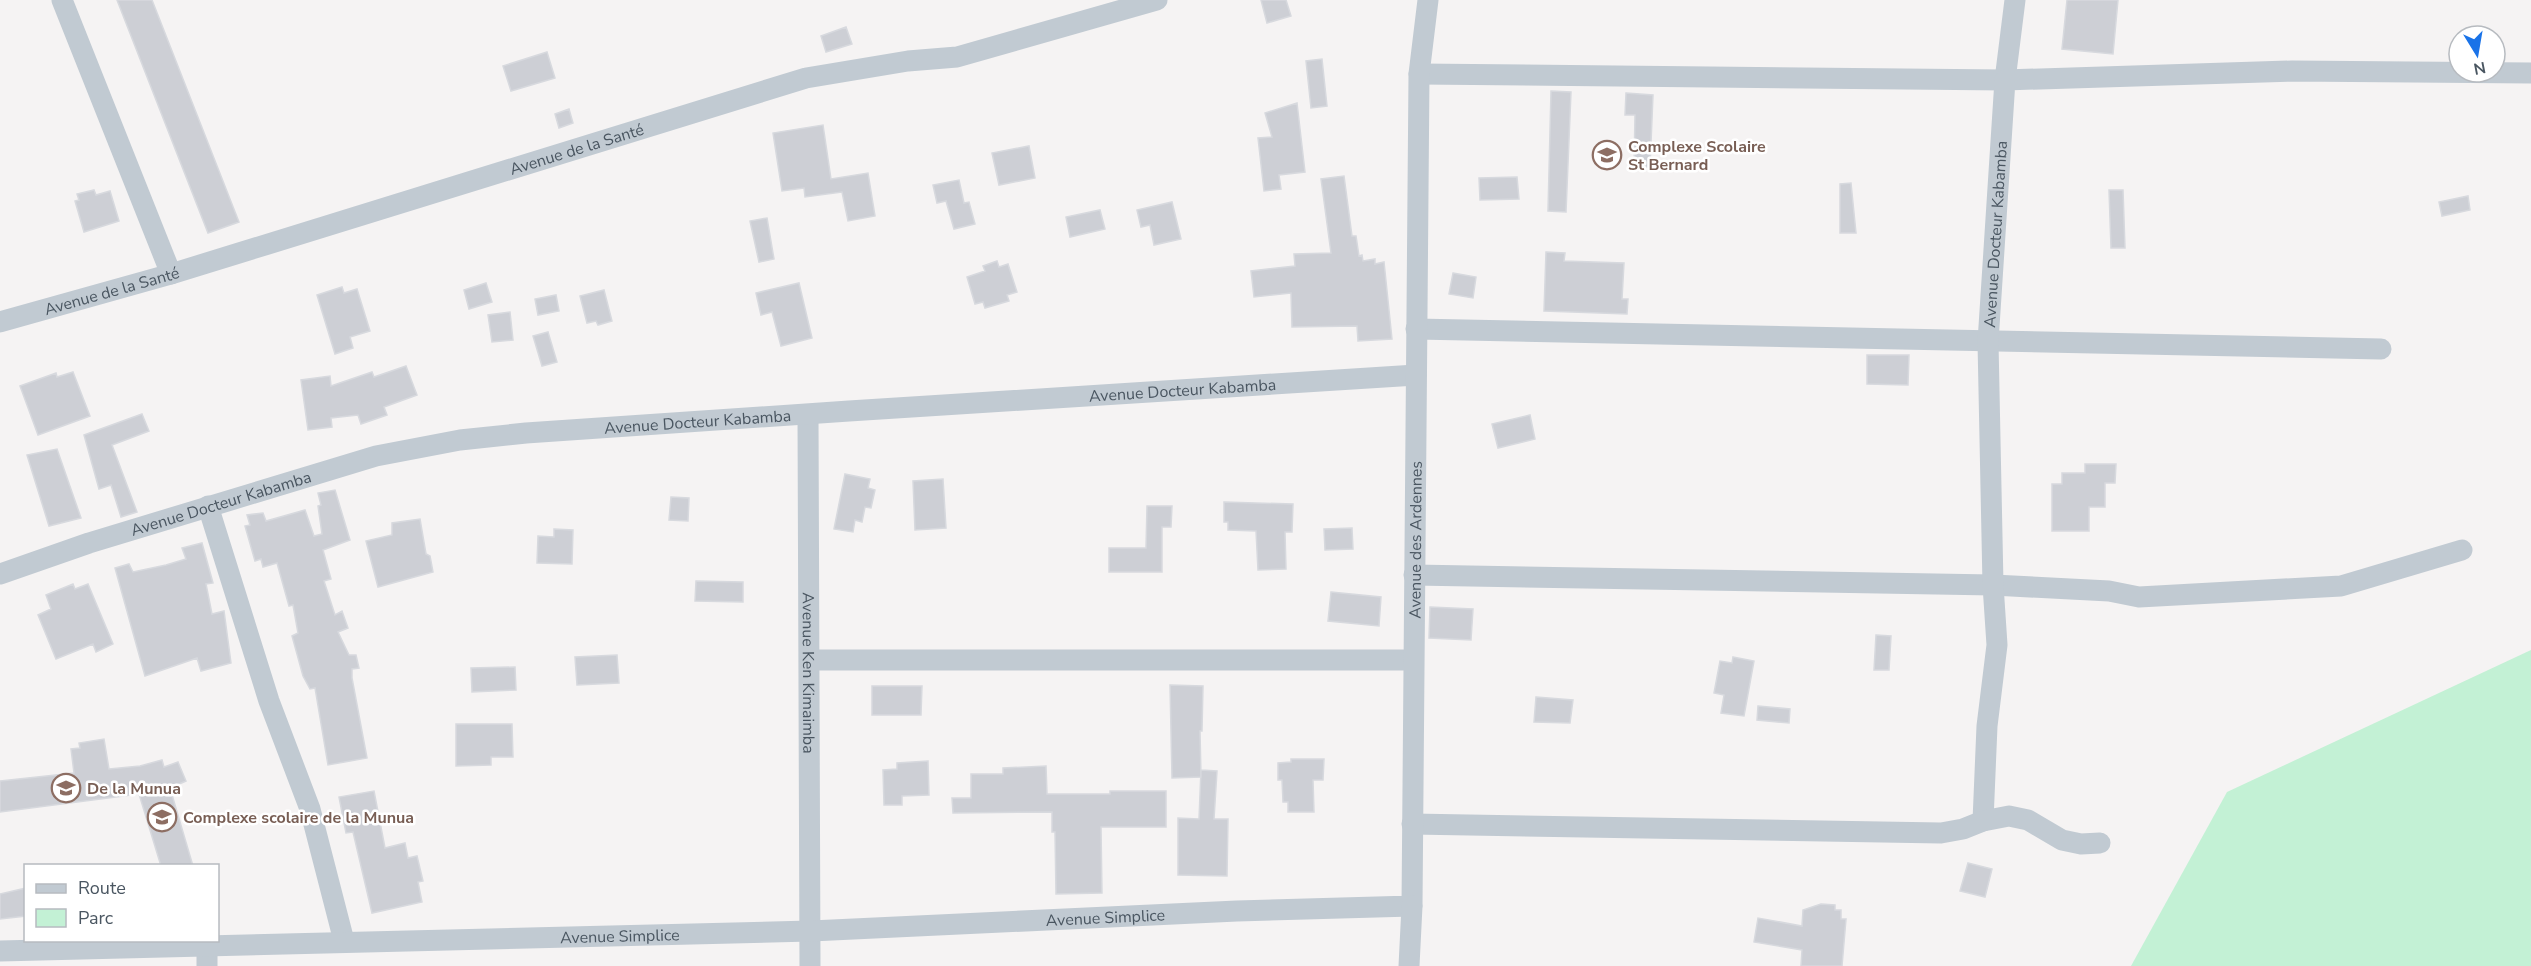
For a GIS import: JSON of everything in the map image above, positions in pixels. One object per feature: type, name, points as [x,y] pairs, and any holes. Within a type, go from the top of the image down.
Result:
[{"type":"street","points":[[62,0],[171,274]]},
{"type":"street","name":"Avenue de la Santé","points":[[0,322],[171,274],[806,78],[908,61],[957,57],[1157,0]]},
{"type":"street","name":"Avenue des Ardennes","points":[[1409,966],[1412,906],[1412,660],[1419,74],[1428,0]]},
{"type":"street","name":"Avenue Docteur Kabamba","points":[[1416,329],[1988,342],[2006,80],[2015,0]]},
{"type":"street","points":[[1419,74],[2006,80],[2303,71],[2531,73]]},
{"type":"street","points":[[1983,820],[1987,726],[1997,645],[1993,585],[1988,342],[2381,349]]},
{"type":"street","name":"Avenue Docteur Kabamba","points":[[0,574],[89,543],[376,456],[460,440],[526,433],[1416,375]]},
{"type":"street","name":"Avenue Ken Kimaimba","points":[[808,415],[810,966]]},
{"type":"street","points":[[208,506],[269,701],[310,809],[344,941]]},
{"type":"street","points":[[1414,575],[1993,585],[2109,591],[2139,597],[2315,589],[2366,580],[2462,550]]},
{"type":"street","points":[[810,660],[1412,660]]},
{"type":"street","points":[[1412,824],[1941,833],[1963,830],[1983,820],[2009,816],[2028,820],[2062,840],[2081,844],[2100,843]]},
{"type":"street","name":"Avenue Simplice","points":[[0,951],[207,944],[811,931],[1237,911],[1412,906]]},
{"type":"street","points":[[207,944],[207,966]]},
{"type":"green space","points":[[2531,650],[2531,966],[2131,966],[2227,792]]},
{"type":"building","points":[[117,0],[152,0],[239,222],[208,233]]},
{"type":"building","points":[[1261,0],[1286,0],[1291,16],[1267,23]]},
{"type":"building","points":[[2067,0],[2118,0],[2113,54],[2062,49]]},
{"type":"building","points":[[846,27],[852,44],[826,52],[821,36]]},
{"type":"building","points":[[547,52],[555,78],[511,91],[503,66]]},
{"type":"building","points":[[1322,59],[1327,106],[1311,108],[1306,61]]},
{"type":"building","points":[[1551,91],[1571,92],[1566,212],[1548,211]]},
{"type":"building","points":[[1626,93],[1653,95],[1650,167],[1634,167],[1635,115],[1625,115]]},
{"type":"building","points":[[1297,103],[1305,172],[1279,175],[1281,189],[1264,191],[1258,138],[1272,137],[1265,113]]},
{"type":"building","points":[[569,109],[573,123],[559,128],[555,114]]},
{"type":"building","points":[[823,125],[831,179],[868,173],[875,216],[848,221],[842,192],[805,197],[804,188],[782,191],[773,133]]},
{"type":"building","points":[[1029,146],[1035,178],[999,185],[992,153]]},
{"type":"building","points":[[1344,176],[1352,236],[1356,236],[1359,256],[1362,255],[1363,261],[1375,259],[1375,264],[1384,262],[1392,339],[1358,341],[1357,326],[1292,327],[1291,293],[1254,297],[1251,271],[1295,266],[1294,254],[1331,253],[1321,179]]},
{"type":"building","points":[[1517,177],[1519,199],[1480,200],[1479,178]]},
{"type":"building","points":[[959,180],[964,203],[969,202],[975,224],[954,229],[946,201],[937,203],[933,185]]},
{"type":"building","points":[[1851,183],[1856,233],[1840,233],[1840,184]]},
{"type":"building","points":[[94,190],[96,195],[110,191],[119,221],[84,232],[75,201],[79,200],[77,194]]},
{"type":"building","points":[[2109,190],[2123,190],[2125,248],[2111,248]]},
{"type":"building","points":[[2468,196],[2470,210],[2442,216],[2439,202]]},
{"type":"building","points":[[1172,202],[1181,239],[1154,245],[1150,225],[1141,227],[1137,210]]},
{"type":"building","points":[[1100,210],[1105,229],[1070,237],[1066,217]]},
{"type":"building","points":[[767,218],[774,259],[759,262],[750,221]]},
{"type":"building","points":[[1546,252],[1565,253],[1564,261],[1624,263],[1622,299],[1628,299],[1627,314],[1544,311]]},
{"type":"building","points":[[997,261],[999,267],[1008,264],[1017,292],[1007,295],[1009,301],[985,308],[983,302],[975,304],[967,277],[985,271],[983,266]]},
{"type":"building","points":[[1453,273],[1476,277],[1473,298],[1449,294]]},
{"type":"building","points":[[486,283],[492,302],[469,309],[464,290]]},
{"type":"building","points":[[799,283],[812,338],[781,346],[772,312],[761,315],[756,293]]},
{"type":"building","points":[[342,287],[344,293],[357,289],[370,331],[350,337],[353,348],[335,354],[317,295]]},
{"type":"building","points":[[604,290],[612,321],[598,325],[596,321],[587,323],[580,296]]},
{"type":"building","points":[[556,295],[559,311],[538,315],[535,299]]},
{"type":"building","points":[[510,312],[513,340],[492,342],[488,315]]},
{"type":"building","points":[[548,332],[557,362],[542,366],[533,336]]},
{"type":"building","points":[[1867,355],[1909,355],[1908,385],[1867,384]]},
{"type":"building","points":[[406,366],[417,395],[384,407],[387,415],[361,424],[358,415],[331,418],[332,427],[308,430],[301,380],[330,376],[331,386],[372,372],[374,377]]},
{"type":"building","points":[[73,372],[90,416],[38,435],[20,386],[56,373],[57,377]]},
{"type":"building","points":[[142,414],[149,431],[112,445],[137,512],[121,517],[111,485],[99,489],[84,435]]},
{"type":"building","points":[[1530,415],[1535,439],[1498,448],[1492,424]]},
{"type":"building","points":[[57,449],[81,518],[49,526],[27,455]]},
{"type":"building","points":[[2085,464],[2116,464],[2115,483],[2105,483],[2105,507],[2089,507],[2089,531],[2052,531],[2052,484],[2062,484],[2062,473],[2085,473]]},
{"type":"building","points":[[845,474],[870,479],[868,488],[875,490],[871,508],[865,507],[862,522],[855,520],[853,532],[834,529]]},
{"type":"building","points":[[943,479],[946,528],[915,530],[913,481]]},
{"type":"building","points":[[335,490],[350,540],[323,550],[331,579],[324,581],[335,615],[342,611],[348,628],[338,632],[349,655],[356,655],[359,668],[352,669],[352,678],[367,758],[328,765],[315,688],[310,689],[303,676],[292,636],[298,633],[293,605],[289,606],[277,563],[263,567],[261,559],[255,561],[245,526],[250,525],[247,515],[263,513],[266,521],[305,510],[314,536],[322,534],[318,506],[321,505],[318,493]]},
{"type":"building","points":[[671,497],[689,498],[688,521],[669,520]]},
{"type":"building","points":[[1224,502],[1293,504],[1292,532],[1285,532],[1286,569],[1258,570],[1256,531],[1228,530],[1228,522],[1224,522]]},
{"type":"building","points":[[1147,506],[1172,506],[1171,527],[1162,527],[1162,572],[1109,572],[1109,548],[1146,548]]},
{"type":"building","points":[[420,519],[426,554],[430,556],[433,572],[378,587],[366,541],[392,535],[392,523]]},
{"type":"building","points":[[1352,528],[1353,549],[1325,550],[1324,529]]},
{"type":"building","points":[[554,529],[573,530],[572,564],[537,563],[538,536],[554,537]]},
{"type":"building","points":[[202,543],[213,583],[206,584],[212,614],[224,611],[231,663],[201,671],[197,658],[145,676],[115,568],[129,564],[133,572],[166,565],[186,559],[182,548]]},
{"type":"building","points":[[696,581],[743,582],[743,602],[695,601]]},
{"type":"building","points":[[73,584],[75,589],[88,584],[113,644],[96,652],[93,644],[56,659],[38,615],[51,609],[46,595]]},
{"type":"building","points":[[1331,592],[1381,597],[1379,626],[1328,621]]},
{"type":"building","points":[[1430,607],[1473,609],[1471,640],[1429,638]]},
{"type":"building","points":[[1876,635],[1891,636],[1889,670],[1874,670]]},
{"type":"building","points":[[617,655],[619,683],[577,685],[575,657]]},
{"type":"building","points":[[1733,657],[1754,661],[1744,716],[1721,713],[1724,695],[1714,693],[1720,661],[1732,663]]},
{"type":"building","points":[[515,667],[516,690],[472,692],[471,668]]},
{"type":"building","points":[[1170,685],[1203,686],[1202,731],[1200,731],[1201,777],[1172,778]]},
{"type":"building","points":[[872,686],[922,686],[921,715],[872,715]]},
{"type":"building","points":[[1536,697],[1573,700],[1570,723],[1534,722]]},
{"type":"building","points":[[1758,706],[1790,709],[1789,723],[1757,720]]},
{"type":"building","points":[[456,724],[512,724],[513,757],[491,757],[491,765],[456,766]]},
{"type":"building","points":[[104,739],[109,769],[140,766],[162,760],[164,767],[178,762],[186,781],[170,788],[192,864],[160,864],[139,794],[0,812],[0,781],[74,773],[71,749],[80,748],[79,743]]},
{"type":"building","points":[[1291,759],[1324,759],[1323,780],[1313,780],[1314,812],[1288,812],[1288,802],[1283,802],[1282,780],[1278,780],[1278,763],[1291,762]]},
{"type":"building","points":[[928,761],[929,795],[902,796],[902,805],[884,805],[883,770],[897,769],[897,763]]},
{"type":"building","points":[[1046,766],[1047,794],[1166,791],[1166,827],[1101,827],[1102,893],[1056,894],[1055,832],[1052,832],[1052,812],[953,813],[952,798],[971,798],[971,774],[1003,774],[1003,768]]},
{"type":"building","points":[[1201,770],[1217,771],[1214,819],[1228,819],[1227,876],[1178,875],[1178,818],[1199,819]]},
{"type":"building","points":[[374,791],[385,848],[405,843],[408,858],[417,856],[423,881],[418,882],[422,902],[372,913],[353,832],[346,833],[339,797]]},
{"type":"building","points":[[1968,863],[1992,869],[1985,897],[1960,891]]},
{"type":"building","points":[[24,888],[24,916],[0,919],[0,894]]},
{"type":"building","points":[[1821,904],[1835,905],[1835,910],[1841,910],[1841,919],[1846,919],[1842,966],[1801,966],[1802,950],[1754,942],[1758,918],[1802,926],[1803,910]]},
{"type":"place","name":"Complexe Scolaire St Bernard","points":[[1607,155]]},
{"type":"place","name":"De la Munua","points":[[66,788]]},
{"type":"place","name":"Complexe scolaire de la Munua","points":[[162,817]]}]
